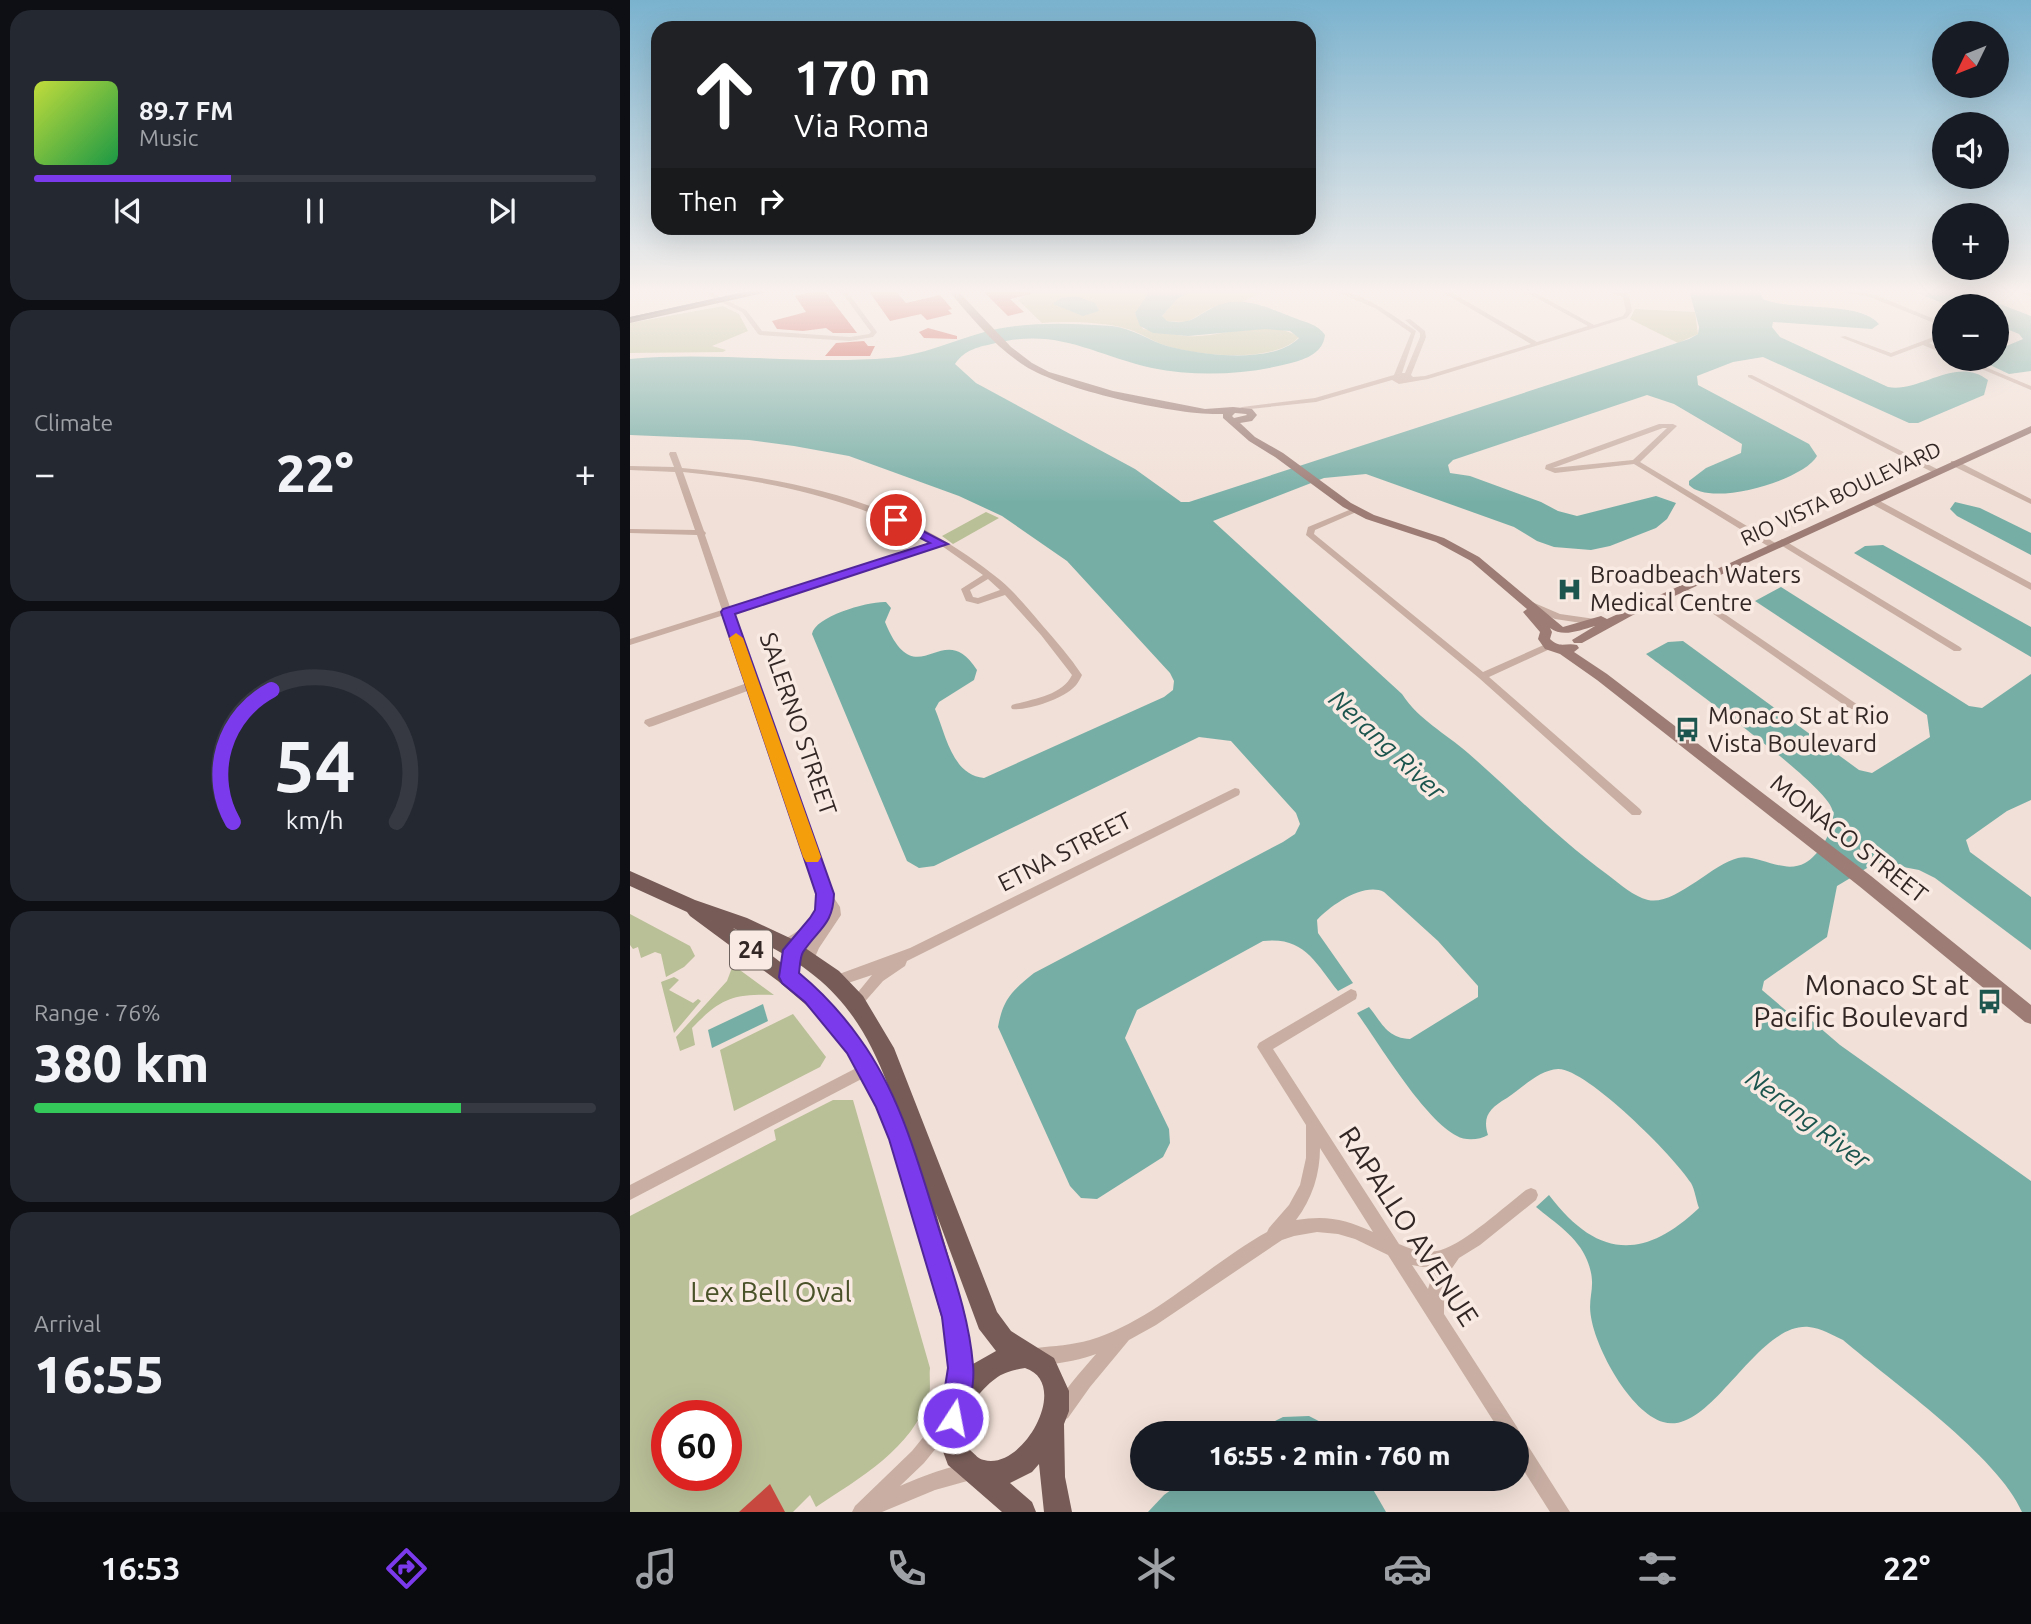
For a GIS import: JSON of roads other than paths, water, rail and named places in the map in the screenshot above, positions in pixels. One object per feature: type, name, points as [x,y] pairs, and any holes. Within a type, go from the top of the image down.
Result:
[{"type":"main road","name":"24","points":[[630,878],[689,905],[741,923],[795,952],[836,981],[861,1009],[884,1048],[988,1320],[1002,1340],[1046,1367],[1056,1386],[1058,1400],[1054,1424],[1052,1477],[1058,1512]]},
{"type":"main road","name":"24","points":[[689,905],[812,996],[854,1046],[868,1068],[900,1139],[954,1317],[961,1368],[952,1432],[954,1448],[964,1464],[977,1472],[1022,1512]]},
{"type":"main road","points":[[955,1408],[967,1387],[982,1371],[1001,1360],[1027,1356]]},
{"type":"main road","points":[[977,1472],[995,1474],[1015,1466],[1040,1446],[1054,1424]]},
{"type":"street","points":[[1018,361],[1030,372],[1058,384],[1185,410],[1250,418],[1276,410],[1335,401],[1403,378],[1413,361]]},
{"type":"street","points":[[1403,378],[1404,361]]},
{"type":"street","points":[[1230,417],[1242,409],[1316,400],[1403,378],[1426,377],[1481,361]]},
{"type":"street","points":[[1402,366],[1411,367]]},
{"type":"street","points":[[1990,371],[2031,388]]},
{"type":"street","points":[[1750,376],[1937,471]]},
{"type":"street","points":[[1242,409],[1250,411],[1252,428],[1284,458],[1333,496],[1356,510],[1451,545],[1475,559],[1557,630]]},
{"type":"street","points":[[1230,417],[1252,439],[1284,458]]},
{"type":"street","points":[[1665,425],[1673,426],[1658,441],[1635,462],[1588,468],[1549,469],[1665,425]]},
{"type":"street","name":"RIO VISTA BOULEVARD","points":[[1572,646],[1629,612],[2030,430]]},
{"type":"street","points":[[1642,433],[1658,441]]},
{"type":"street","name":"SALERNO STREET","points":[[673,454],[825,894],[834,907],[835,915],[814,945],[795,952]]},
{"type":"street","points":[[1575,457],[1588,468]]},
{"type":"street","points":[[1635,462],[1957,649]]},
{"type":"street","points":[[1954,463],[2031,502]]},
{"type":"street","points":[[630,468],[727,472],[802,487],[896,520],[941,544],[989,575],[1007,591],[1077,677],[1064,690],[1016,707]]},
{"type":"street","points":[[1333,496],[1343,506],[1342,516]]},
{"type":"street","points":[[1873,501],[2031,587]]},
{"type":"street","points":[[1356,510],[1311,529],[1310,535],[1482,676],[1636,812]]},
{"type":"street","points":[[630,531],[702,533]]},
{"type":"street","points":[[630,642],[941,544]]},
{"type":"street","points":[[989,575],[966,588],[964,592],[968,598],[978,601],[1007,591]]},
{"type":"street","points":[[1682,588],[1854,707]]},
{"type":"street","points":[[1511,589],[1532,605],[1572,646]]},
{"type":"street","points":[[1532,605],[1558,617],[1595,622]]},
{"type":"street","name":"RIO VISTA BOULEVARD","points":[[1557,630],[1629,612]]},
{"type":"street","points":[[1549,646],[1544,639],[1557,630]]},
{"type":"street","points":[[1482,676],[1549,646],[1572,646]]},
{"type":"street","name":"MONACO STREET","points":[[1572,646],[1602,677],[1865,881],[2031,1016]]},
{"type":"street","points":[[649,723],[753,685]]},
{"type":"street","name":"ETNA STREET","points":[[836,981],[860,975],[915,952],[1235,792]]},
{"type":"street","name":"SALERNO STREET","points":[[788,977],[795,952],[824,911],[825,894]]},
{"type":"street","name":"ETNA STREET","points":[[861,1009],[878,977],[915,952]]},
{"type":"street","name":"RAPALLO AVENUE","points":[[1351,995],[1264,1047],[1503,1421]]},
{"type":"street","points":[[630,1193],[868,1068]]},
{"type":"street","points":[[1255,1248],[1285,1222],[1307,1189],[1314,1155],[1311,1123]]},
{"type":"street","points":[[1437,1318],[1435,1295],[1439,1276],[1446,1262],[1531,1195]]},
{"type":"street","points":[[1027,1356],[1073,1353],[1127,1333],[1255,1248],[1292,1228],[1323,1224],[1355,1230],[1392,1249],[1425,1260],[1441,1258],[1457,1251]]},
{"type":"street","points":[[1054,1424],[1084,1381],[1127,1333]]},
{"type":"street","points":[[862,1512],[918,1457],[955,1408]]},
{"type":"street","points":[[1529,1463],[1561,1512]]},
{"type":"street","points":[[862,1512],[935,1481],[977,1472]]},
{"type":"water","name":"Nerang River","points":[[630,361],[958,361],[955,364],[976,383],[1135,469],[1181,502],[1189,502],[1623,361],[1742,361],[1697,376],[1698,385],[1809,444],[1817,456],[1809,465],[1776,482],[1716,494],[1700,491],[1689,485],[1689,481],[1706,468],[1741,453],[1742,444],[1674,404],[1647,395],[1453,460],[1448,465],[1450,473],[1470,476],[1577,516],[1656,496],[1676,503],[1667,519],[1656,528],[1610,546],[1591,550],[1554,547],[1537,541],[1514,527],[1366,474],[1324,478],[1213,521],[1402,694],[1424,719],[1468,753],[1590,861],[1627,890],[1648,900],[1670,897],[1738,858],[1753,858],[1788,867],[1805,863],[1816,854],[1826,839],[1833,816],[1832,809],[1823,796],[1778,754],[1646,654],[1668,642],[1683,641],[1859,770],[1872,773],[1930,737],[1927,715],[1755,601],[1781,587],[1969,706],[1982,708],[2031,674],[2031,800],[2007,811],[1966,840],[1970,852],[2031,897],[2031,950],[1935,878],[1919,870],[1877,862],[1837,886],[1827,937],[1764,981],[1762,990],[1789,1013],[1797,1008],[1840,1045],[2031,1181],[2031,1512],[2022,1512],[1991,1467],[1942,1421],[1843,1340],[1818,1329],[1809,1327],[1789,1330],[1771,1342],[1699,1413],[1681,1422],[1663,1422],[1639,1406],[1616,1378],[1594,1330],[1590,1309],[1592,1277],[1583,1252],[1565,1230],[1536,1207],[1549,1195],[1584,1231],[1602,1241],[1620,1245],[1639,1244],[1678,1225],[1699,1208],[1692,1186],[1667,1154],[1629,1116],[1588,1083],[1558,1069],[1537,1076],[1496,1105],[1487,1118],[1488,1135],[1485,1137],[1464,1139],[1444,1127],[1417,1098],[1357,1013],[1369,1007],[1390,1033],[1410,1039],[1478,997],[1478,986],[1438,941],[1384,892],[1367,890],[1348,897],[1317,920],[1318,933],[1353,983],[1338,991],[1315,961],[1299,947],[1277,941],[1263,941],[1137,1010],[1125,1038],[1169,1129],[1170,1143],[1163,1157],[1097,1199],[1081,1198],[1070,1186],[998,1027],[1006,1002],[1034,973],[1283,842],[1295,834],[1300,824],[1296,813],[1231,741],[1199,737],[934,866],[919,868],[907,861],[812,634],[822,621],[856,607],[886,602],[891,608],[885,622],[897,644],[908,655],[919,657],[952,650],[964,655],[977,670],[974,680],[939,702],[935,709],[957,762],[964,770],[984,778],[1164,697],[1173,690],[1174,681],[1170,673],[1067,561],[1002,516],[959,496],[849,456],[749,440],[630,435]]},
{"type":"water","points":[[1124,361],[1298,361],[1257,370],[1222,373],[1186,373]]},
{"type":"water","points":[[1771,361],[1831,361],[1888,387],[1913,385],[1963,371],[1976,373],[1988,380],[1984,395],[1918,423],[1909,423]]},
{"type":"water","points":[[2009,361],[2031,361],[2031,371],[2009,374],[2003,371],[2009,371]]},
{"type":"water","points":[[1955,502],[1980,508],[2031,533],[2031,555],[1957,516],[1950,509]]},
{"type":"water","points":[[1883,545],[2031,627],[2031,657],[1854,553],[1865,546]]},
{"type":"water","points":[[763,1004],[768,1021],[712,1048],[708,1030]]},
{"type":"water","points":[[1309,1416],[1319,1421],[1275,1421],[1283,1417]]},
{"type":"water","points":[[1170,1491],[1374,1491],[1386,1512],[1148,1512]]},
{"type":"place","name":"Broadbeach Waters Medical Centre","points":[[1570,589]]},
{"type":"place","name":"Monaco St at Rio Vista Boulevard","points":[[1688,730]]},
{"type":"place","name":"Monaco St at Pacific Boulevard","points":[[1989,1001]]},
{"type":"park label","name":"Lex Bell Oval","points":[[771,1292]]}]
